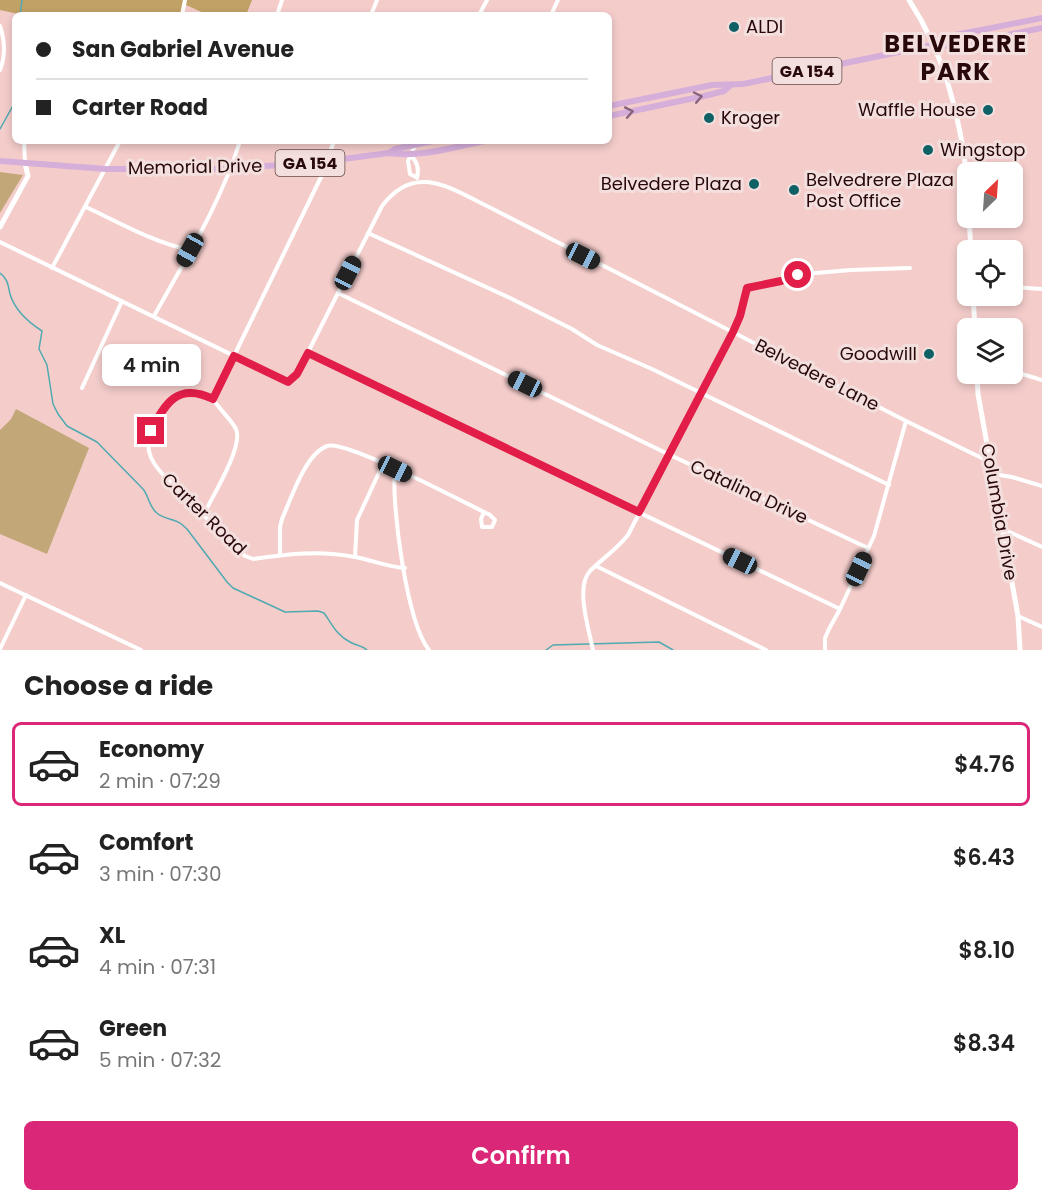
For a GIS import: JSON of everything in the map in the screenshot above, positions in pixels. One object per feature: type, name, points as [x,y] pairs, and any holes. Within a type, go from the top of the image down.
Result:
[{"type":"main road","points":[[909,0],[933,45],[951,90],[965,162]]},
{"type":"main road","name":"GA 154","points":[[933,45],[950,36],[1042,18]]},
{"type":"main road","name":"GA 154","points":[[612,105],[933,45],[953,46],[1042,28]]},
{"type":"main road","name":"GA 154","points":[[612,115],[704,96],[724,90],[730,85]]},
{"type":"main road","name":"Memorial Drive","points":[[389,153],[413,144]]},
{"type":"main road","name":"Memorial Drive","points":[[0,160],[106,169],[231,170],[389,153],[412,155],[469,144]]},
{"type":"main road","points":[[0,227],[28,176],[25,163]]},
{"type":"main road","name":"Columbia Drive","points":[[978,384],[1018,616],[1020,650]]},
{"type":"street","points":[[0,26],[4,51],[0,70]]},
{"type":"street","points":[[24,144],[25,163]]},
{"type":"street","points":[[52,268],[118,144]]},
{"type":"street","points":[[154,316],[231,170],[239,144]]},
{"type":"street","points":[[204,514],[227,469],[237,438],[236,430],[213,399],[328,161],[333,144]]},
{"type":"street","points":[[417,144],[408,160],[410,174],[417,180]]},
{"type":"street","points":[[412,155],[416,161],[417,180]]},
{"type":"street","points":[[0,242],[285,381],[291,381],[308,353],[382,206],[391,194],[402,186],[417,180]]},
{"type":"street","name":"Belvedere Lane","points":[[417,180],[432,181],[447,186],[990,462]]},
{"type":"street","points":[[86,207],[168,246],[190,250]]},
{"type":"street","points":[[368,233],[510,298],[572,329],[597,345],[701,393],[888,485]]},
{"type":"street","points":[[592,650],[582,589],[586,576],[617,549],[628,535],[733,332],[740,316],[747,288],[804,274],[909,268]]},
{"type":"street","points":[[1023,287],[1042,288]]},
{"type":"street","name":"Catalina Drive","points":[[338,293],[670,455],[868,548]]},
{"type":"street","points":[[82,388],[122,301]]},
{"type":"street","points":[[308,353],[840,609]]},
{"type":"street","points":[[1023,374],[1042,380]]},
{"type":"street","name":"Carter Road","points":[[213,399],[188,393],[172,399],[160,413],[148,439],[151,457],[155,465],[245,556],[253,560],[314,552],[355,557],[392,567],[405,568]]},
{"type":"street","points":[[825,650],[825,638],[878,524],[906,421]]},
{"type":"street","points":[[280,555],[282,519],[306,467],[319,451],[328,446],[338,446],[358,452],[484,512],[495,520],[492,527],[482,527],[480,519],[484,512]]},
{"type":"street","points":[[355,557],[357,520],[383,464]]},
{"type":"street","points":[[395,469],[394,509],[405,568],[418,632],[429,650]]},
{"type":"street","points":[[993,474],[1042,486]]},
{"type":"street","points":[[1002,528],[1042,547]]},
{"type":"street","points":[[596,566],[766,650]]},
{"type":"street","points":[[0,583],[141,650]]},
{"type":"street","points":[[0,649],[26,595]]},
{"type":"street","points":[[1018,616],[1042,627]]},
{"type":"shaded area","points":[[0,0],[252,0],[247,12],[201,12],[186,5],[183,12],[12,13],[0,10]]},
{"type":"shaded area","points":[[0,172],[23,175],[0,213]]},
{"type":"shaded area","points":[[16,409],[89,448],[47,554],[0,534],[0,430],[11,419]]},
{"type":"waterway","points":[[20,12],[22,0]]},
{"type":"waterway","points":[[0,129],[12,107]]},
{"type":"waterway","points":[[0,273],[6,280],[12,300],[19,311],[42,331],[39,349],[47,365],[53,404],[67,426],[97,442],[143,489],[155,511],[187,529],[233,588],[285,612],[318,611],[324,613],[342,636],[367,650]]},
{"type":"waterway","points":[[546,650],[553,645],[659,642],[673,650]]},
{"type":"place","name":"ALDI","points":[[734,27]]},
{"type":"place","name":"Waffle House","points":[[988,110]]},
{"type":"place","name":"Kroger","points":[[709,118]]},
{"type":"place","name":"Wingstop","points":[[928,150]]},
{"type":"place","name":"Belvedere Plaza","points":[[754,184]]},
{"type":"place","name":"Belvedrere Plaza Post Office","points":[[794,190]]},
{"type":"place","name":"Goodwill","points":[[929,354]]},
{"type":"district","name":"BELVEDERE PARK","points":[[956,58]]},
{"type":"route","points":[[151,431],[166,405],[178,395],[200,394],[213,399],[234,356],[288,382],[294,379],[308,353],[639,512],[733,332],[740,316],[747,288],[798,275]]}]
